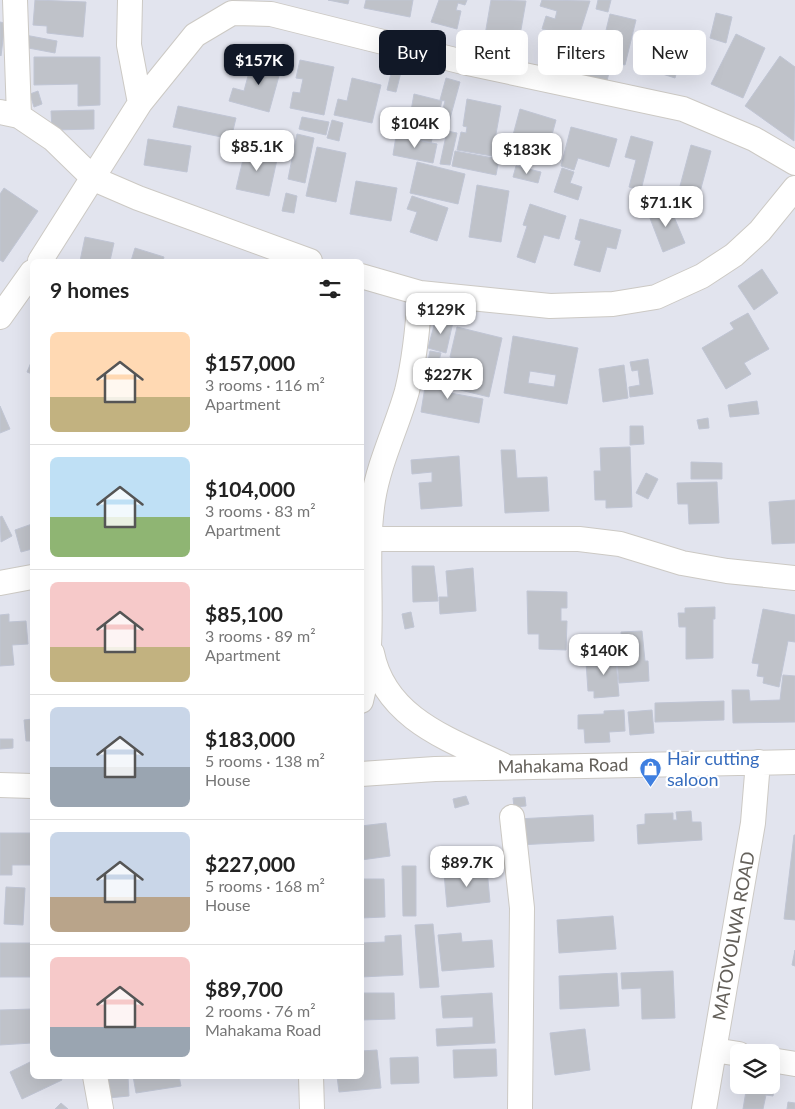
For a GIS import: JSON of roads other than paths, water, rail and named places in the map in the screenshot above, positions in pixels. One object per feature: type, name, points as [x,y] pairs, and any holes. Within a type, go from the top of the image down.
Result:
[{"type":"street","points":[[15,0],[10,114],[52,140],[94,179],[138,198],[305,259]]},
{"type":"street","points":[[130,0],[129,45],[140,103]]},
{"type":"street","points":[[41,259],[94,179],[140,103],[195,35],[232,13],[271,14],[463,62],[683,109],[754,138],[795,163]]},
{"type":"street","points":[[364,277],[420,292],[550,306],[613,304],[656,297],[702,276],[734,255],[760,231],[795,188]]},
{"type":"street","points":[[0,317],[30,275]]},
{"type":"street","points":[[364,678],[369,641],[366,538],[377,482],[408,381],[418,336],[420,292]]},
{"type":"street","points":[[366,538],[580,538],[620,544],[682,563],[727,571],[795,578]]},
{"type":"street","points":[[0,583],[30,577]]},
{"type":"street","points":[[369,641],[376,673],[393,701],[430,730],[506,767]]},
{"type":"street","name":"MATOVOLWA ROAD","points":[[704,1109],[753,823],[758,762]]},
{"type":"street","name":"Mahakama Road","points":[[364,774],[506,767],[795,762]]},
{"type":"street","points":[[0,785],[30,786]]},
{"type":"street","points":[[512,817],[522,908],[520,1109]]},
{"type":"street","points":[[714,1050],[730,1053]]},
{"type":"street","points":[[780,1062],[795,1064]]},
{"type":"street","points":[[96,1079],[101,1109]]},
{"type":"street","points":[[311,1079],[312,1109]]},
{"type":"street","points":[[699,1109],[704,1109]]},
{"type":"place","name":"Hair cutting saloon","points":[[651,788]]}]
